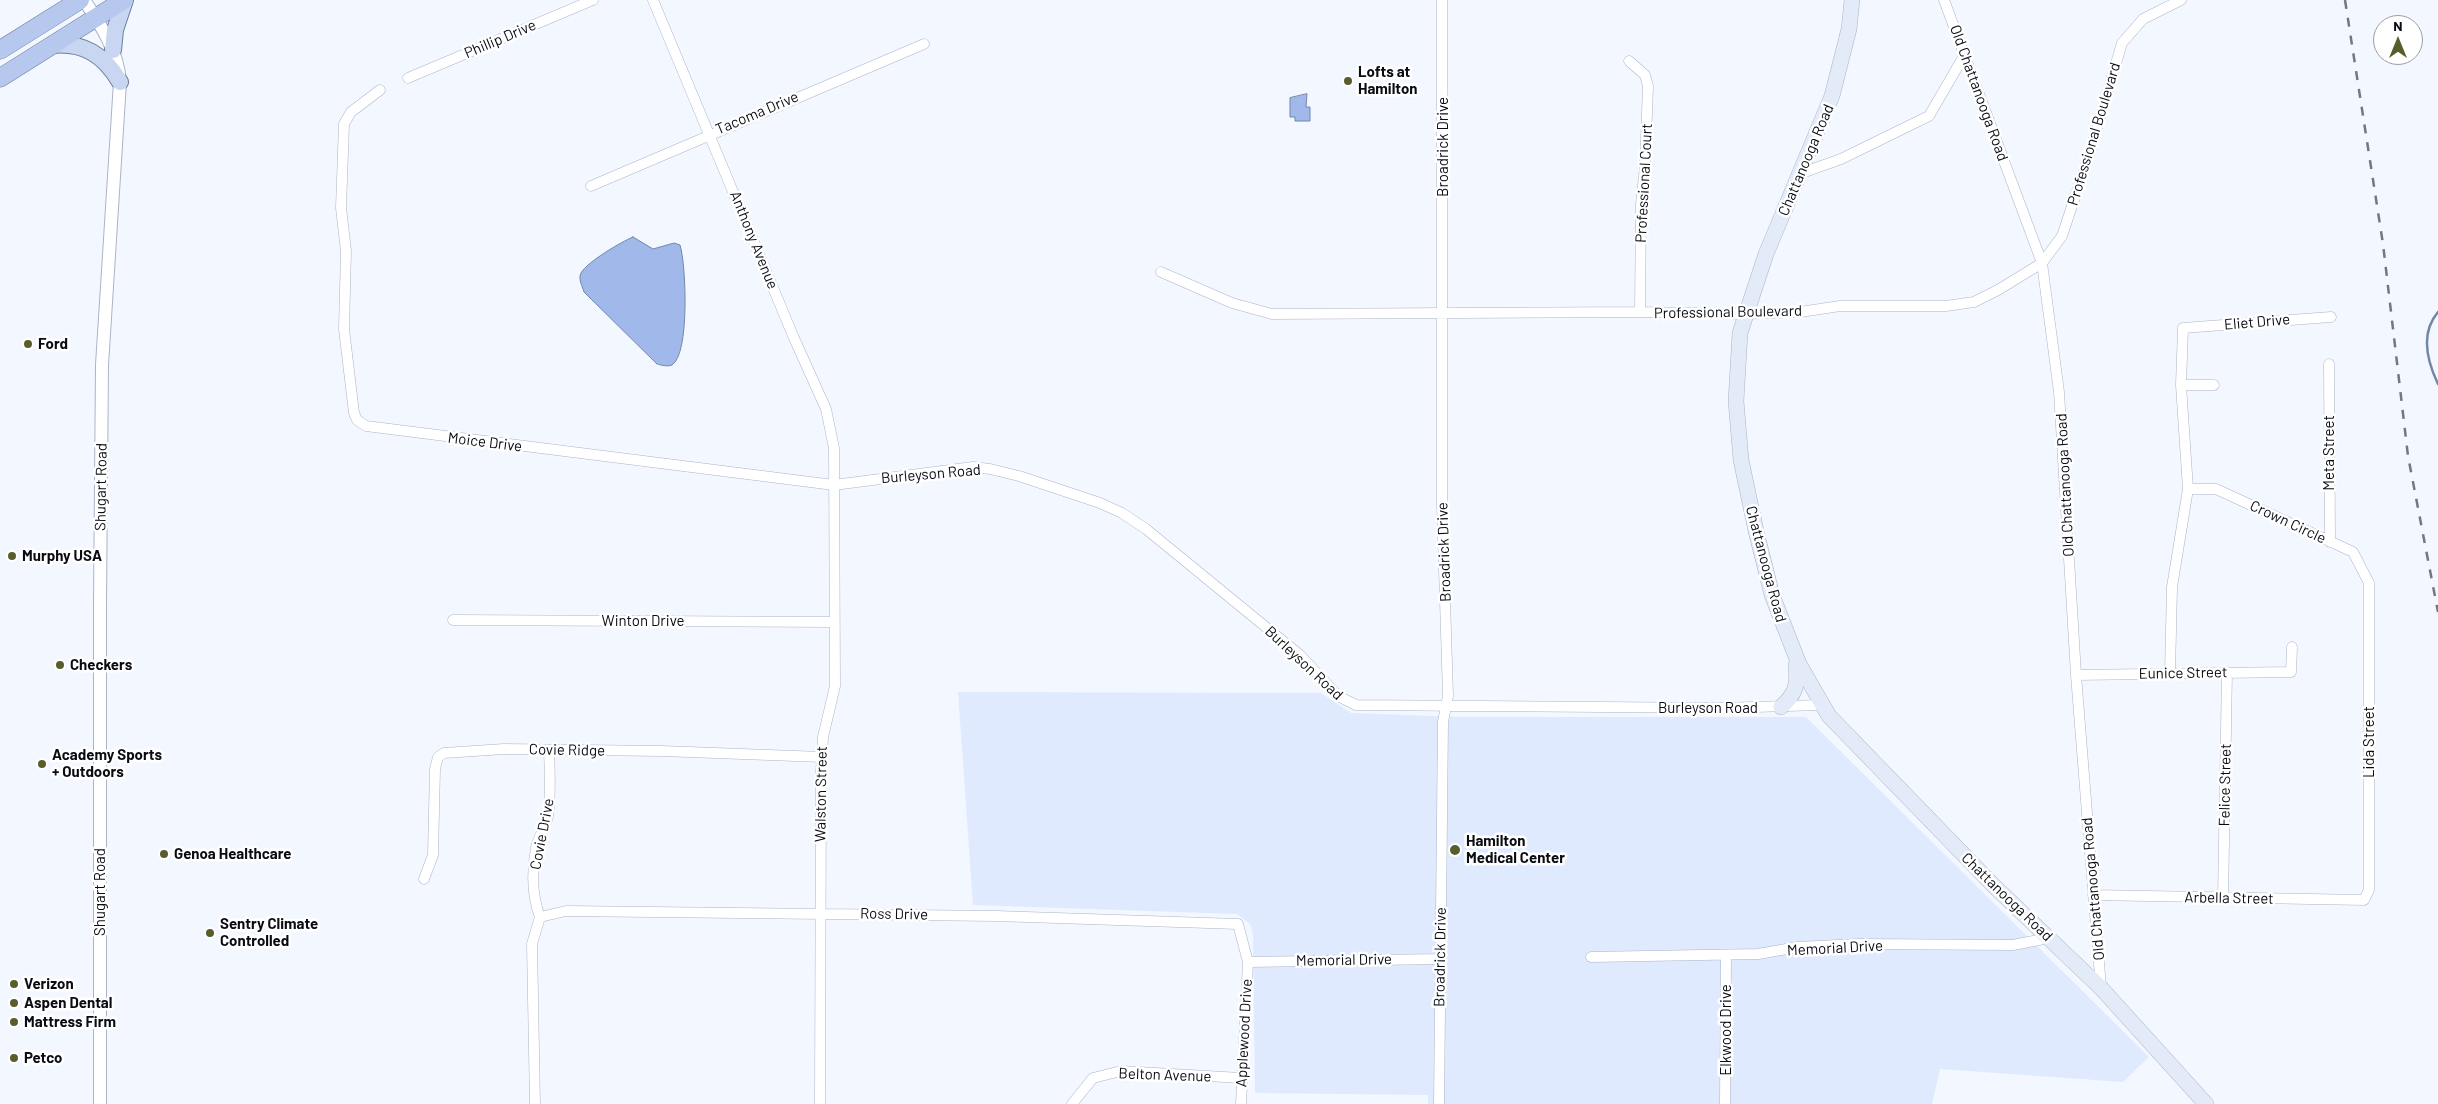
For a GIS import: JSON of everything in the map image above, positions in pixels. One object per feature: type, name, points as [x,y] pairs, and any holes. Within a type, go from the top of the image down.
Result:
[{"type":"highway","points":[[0,50],[80,0]]},
{"type":"highway","points":[[0,78],[124,0]]},
{"type":"main road","points":[[112,50],[115,30],[124,0]]},
{"type":"main road","name":"Chattanooga Road","points":[[1852,0],[1849,29],[1832,96],[1766,254],[1740,333],[1736,401],[1741,460],[1772,594],[1796,658],[1820,705],[1851,742],[1994,886],[2100,988],[2206,1104]]},
{"type":"main road","points":[[52,45],[74,46],[90,50],[103,59],[120,82]]},
{"type":"main road","points":[[1781,707],[1793,697],[1798,685],[1796,658]]},
{"type":"street","name":"Shugart Road","points":[[84,0],[96,17],[112,50],[120,82],[102,365],[100,1104]]},
{"type":"street","name":"Phillip Drive","points":[[408,78],[593,0]]},
{"type":"street","name":"Anthony Avenue","points":[[654,0],[826,409],[834,448],[834,485]]},
{"type":"street","name":"Broadrick Drive","points":[[1438,1104],[1443,722],[1448,696],[1442,504],[1442,0]]},
{"type":"street","name":"Old Chattanooga Road","points":[[1944,0],[2042,263],[2059,392],[2076,675],[2100,988]]},
{"type":"street","name":"Professional Boulevard","points":[[1161,272],[1232,303],[1272,314],[1443,315],[1640,312],[1745,314],[1800,312],[1840,306],[1946,306],[1974,302],[1998,290],[2042,263],[2062,236],[2090,152],[2122,43],[2143,19],[2181,0]]},
{"type":"street","name":"Tacoma Drive","points":[[591,186],[710,133],[924,44]]},
{"type":"street","points":[[1800,174],[1841,159],[1929,116],[1965,54]]},
{"type":"street","name":"Professional Court","points":[[1629,61],[1645,75],[1648,86],[1645,167],[1641,204],[1640,312]]},
{"type":"street","name":"Moice Drive","points":[[380,90],[347,117],[344,131],[342,200],[346,264],[344,328],[354,413],[358,420],[366,426],[669,466],[834,485]]},
{"type":"street","name":"Eliet Drive","points":[[2181,385],[2183,328],[2331,317]]},
{"type":"street","name":"Meta Street","points":[[2329,364],[2330,542]]},
{"type":"street","points":[[2170,673],[2172,587],[2188,489],[2181,385],[2214,384]]},
{"type":"street","name":"Burleyson Road","points":[[834,485],[973,467],[1006,472],[1100,503],[1122,513],[1146,529],[1300,654],[1345,702],[1356,705],[1573,708],[1781,707],[1820,705]]},
{"type":"street","name":"Walston Street","points":[[820,1104],[822,757],[823,737],[835,686],[834,485]]},
{"type":"street","name":"Crown Circle","points":[[2188,489],[2216,489],[2353,552],[2369,583]]},
{"type":"street","name":"Lida Street","points":[[2364,900],[2369,890],[2369,583]]},
{"type":"street","name":"Winton Drive","points":[[452,620],[834,622]]},
{"type":"street","name":"Eunice Street","points":[[2076,675],[2291,672],[2292,647]]},
{"type":"street","name":"Felice Street","points":[[2224,898],[2227,672]]},
{"type":"street","name":"Covie Ridge","points":[[424,879],[433,855],[435,769],[438,757],[444,753],[460,750],[662,751],[822,757]]},
{"type":"street","name":"Covie Drive","points":[[540,917],[535,905],[534,882],[536,848],[548,819],[550,789],[549,750]]},
{"type":"street","name":"Arbella Street","points":[[2093,896],[2364,900]]},
{"type":"street","name":"Ross Drive","points":[[540,917],[566,911],[820,912],[1238,924],[1248,962]]},
{"type":"street","points":[[535,1104],[532,944],[540,917]]},
{"type":"street","name":"Memorial Drive","points":[[1591,957],[1758,954],[1814,946],[2013,945],[2049,938]]},
{"type":"street","name":"Elkwood Drive","points":[[1726,955],[1726,1104]]},
{"type":"street","name":"Memorial Drive","points":[[1248,962],[1440,959]]},
{"type":"street","name":"Applewood Drive","points":[[1241,1104],[1248,962]]},
{"type":"street","name":"Belton Avenue","points":[[1072,1104],[1093,1078],[1121,1070],[1241,1078]]},
{"type":"shaded area","name":"Hamilton Medical Center","points":[[958,692],[1321,693],[1351,713],[1459,717],[1806,717],[2149,1057],[2123,1082],[1940,1069],[1932,1104],[1428,1104],[1428,1095],[1255,1093],[1253,935],[1251,925],[1237,914],[973,905]]},
{"type":"water","points":[[1307,94],[1306,107],[1310,107],[1310,121],[1295,121],[1295,117],[1290,117],[1290,98]]},
{"type":"water","points":[[633,237],[653,249],[674,243],[680,245],[685,288],[684,327],[678,357],[670,366],[657,364],[584,292],[581,282],[581,273],[584,268],[597,258]]},
{"type":"waterway","points":[[2438,312],[2432,320],[2427,338],[2428,357],[2438,384]]},
{"type":"railway","points":[[2345,0],[2383,244],[2408,456],[2438,612]]},
{"type":"place","name":"Lofts at Hamilton","points":[[1348,81]]},
{"type":"place","name":"Ford","points":[[28,344]]},
{"type":"place","name":"Murphy USA","points":[[12,556]]},
{"type":"place","name":"Checkers","points":[[60,665]]},
{"type":"place","name":"Academy Sports + Outdoors","points":[[42,764]]},
{"type":"place","name":"Hamilton Medical Center","points":[[1455,850]]},
{"type":"place","name":"Genoa Healthcare","points":[[164,854]]},
{"type":"place","name":"Sentry Climate Controlled","points":[[210,933]]},
{"type":"place","name":"Verizon","points":[[14,984]]},
{"type":"place","name":"Aspen Dental","points":[[14,1003]]},
{"type":"place","name":"Mattress Firm","points":[[14,1022]]},
{"type":"place","name":"Petco","points":[[14,1058]]}]
